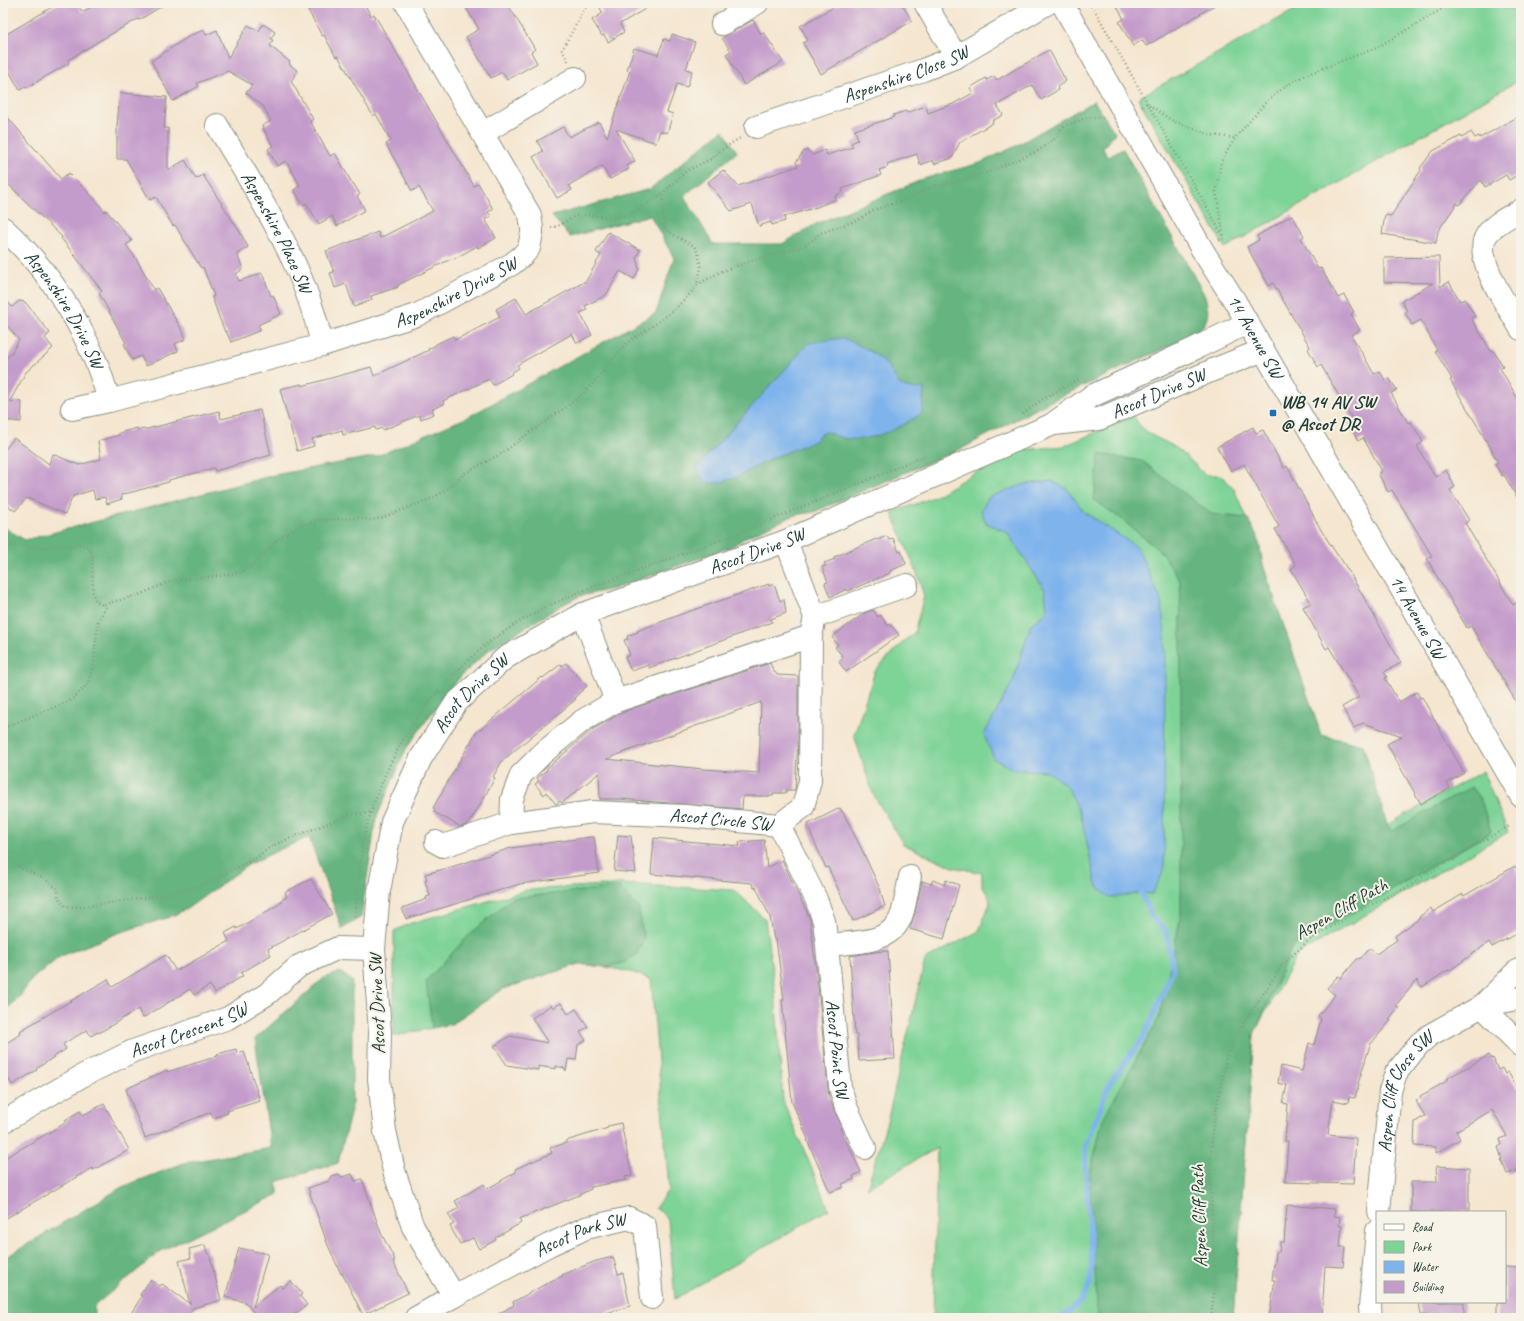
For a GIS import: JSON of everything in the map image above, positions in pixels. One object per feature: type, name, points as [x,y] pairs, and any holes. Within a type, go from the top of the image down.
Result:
[{"type":"street","name":"Aspenshire Drive SW","points":[[72,409],[322,345],[417,315],[463,292],[512,264],[529,248],[532,233],[530,215],[406,3]]},
{"type":"street","points":[[722,24],[757,3]]},
{"type":"street","points":[[925,3],[956,57]]},
{"type":"street","name":"Aspenshire Close SW","points":[[756,127],[923,70],[956,57],[1048,3]]},
{"type":"street","name":"14 Avenue SW","points":[[1062,3],[1203,251],[1263,350],[1521,796]]},
{"type":"street","points":[[483,133],[576,78]]},
{"type":"street","name":"Aspenshire Place SW","points":[[217,125],[284,241],[298,269],[314,312],[322,345]]},
{"type":"street","points":[[1521,210],[1490,231],[1482,247],[1487,269],[1521,329]]},
{"type":"street","name":"Aspenshire Drive SW","points":[[3,228],[14,238],[44,272],[67,307],[82,332],[102,376],[108,401]]},
{"type":"street","name":"Ascot Drive SW","points":[[454,1296],[413,1227],[394,1171],[385,1131],[379,1079],[380,1032],[374,949],[380,891],[392,822],[421,758],[456,703],[505,658],[583,614],[786,541],[1051,425],[1092,396],[1247,323]]},
{"type":"street","name":"Ascot Drive SW","points":[[1051,425],[1099,419],[1263,350]]},
{"type":"street","name":"Ascot Circle SW","points":[[436,842],[443,846],[511,823],[593,812],[686,816],[779,825],[803,807],[810,781],[813,626],[786,541]]},
{"type":"street","points":[[511,823],[512,799],[521,775],[543,753],[582,721],[616,702],[813,626],[906,585]]},
{"type":"street","points":[[583,614],[616,702]]},
{"type":"street","name":"Ascot Point SW","points":[[779,825],[816,899],[824,921],[840,1087],[846,1107],[865,1148]]},
{"type":"street","points":[[827,945],[876,940],[890,932],[900,919],[910,877]]},
{"type":"street","name":"Ascot Crescent SW","points":[[3,1122],[82,1076],[133,1051],[228,1018],[267,994],[299,966],[338,948],[374,949]]},
{"type":"street","name":"Aspen Cliff Close SW","points":[[1379,1211],[1390,1091],[1396,1073],[1419,1044],[1430,1034],[1482,1006],[1521,969]]},
{"type":"street","name":"Aspen Cliff Close SW","points":[[1482,1006],[1521,998]]},
{"type":"street","points":[[1482,1006],[1521,1046]]},
{"type":"street","name":"Ascot Park SW","points":[[454,1296],[549,1245],[586,1228],[629,1218],[645,1226],[652,1298]]},
{"type":"street","points":[[1370,1318],[1376,1242]]},
{"type":"street","points":[[416,1318],[454,1296]]},
{"type":"path","points":[[576,78],[562,50],[588,3]]},
{"type":"path","points":[[1088,3],[1094,9],[1224,238]]},
{"type":"path","points":[[1224,238],[1216,191],[1221,162],[1234,138],[1266,102],[1287,84],[1308,74],[1376,48],[1452,3]]},
{"type":"path","points":[[1489,3],[1521,8]]},
{"type":"path","points":[[1147,103],[1171,120],[1211,135],[1234,138]]},
{"type":"path","points":[[3,544],[35,548],[81,544],[89,547],[92,554],[93,595],[98,604],[102,605],[141,594],[171,581],[243,572],[258,561],[278,538],[302,525],[319,520],[382,518],[435,497],[446,490],[465,473],[501,454],[584,393],[627,343],[676,308],[696,286],[720,272],[761,258],[796,249],[807,244],[821,233],[858,220],[874,210],[904,200],[935,186],[948,184],[986,173],[1038,151],[1054,139],[1062,128],[1069,124],[1086,118],[1126,114]]},
{"type":"path","points":[[532,233],[560,225],[575,216],[586,215],[623,217],[637,211],[663,193],[688,170],[711,159],[756,127]]},
{"type":"path","points":[[663,193],[663,215],[666,228],[675,236],[694,246],[698,252],[700,268],[696,286]]},
{"type":"path","points":[[1203,251],[1224,238]]},
{"type":"path","points":[[3,728],[72,700],[88,684],[94,660],[98,622],[108,604]]},
{"type":"path","points":[[3,854],[22,869],[42,877],[58,889],[58,897],[65,906],[81,907],[158,896],[196,887],[220,878],[226,873],[256,858],[270,846],[349,815],[372,812]]},
{"type":"path","name":"Aspen Cliff Path","points":[[1211,1318],[1215,1286],[1210,1179],[1213,1127],[1226,1058],[1238,1032],[1283,964],[1309,940],[1370,904],[1404,889],[1446,862],[1509,826]]},
{"type":"green space","points":[[1307,3],[1521,3],[1521,79],[1225,248],[1138,98]]},
{"type":"green space","points":[[1094,101],[1115,133],[1103,148],[1107,157],[1123,149],[1205,296],[1208,312],[1206,321],[1200,330],[1195,334],[1049,402],[965,447],[814,512],[795,515],[746,537],[731,547],[613,589],[580,596],[564,604],[490,649],[462,675],[444,696],[406,749],[376,819],[361,917],[342,929],[309,837],[248,865],[188,908],[170,917],[118,933],[61,956],[33,978],[18,999],[3,1012],[3,527],[25,540],[274,475],[377,456],[468,417],[656,313],[674,258],[650,215],[570,237],[552,216],[650,189],[723,130],[737,152],[684,196],[713,244],[782,244],[816,224],[926,178],[980,163],[1014,147]]},
{"type":"green space","points":[[1134,416],[1144,429],[1180,451],[1205,475],[1220,475],[1233,487],[1258,538],[1263,565],[1321,735],[1363,745],[1387,825],[1483,771],[1508,832],[1297,955],[1254,1033],[1233,1318],[933,1318],[937,1148],[867,1188],[888,1118],[925,960],[979,931],[990,903],[989,897],[982,886],[982,873],[953,867],[903,844],[873,794],[854,735],[875,671],[905,640],[914,633],[924,596],[915,568],[892,513],[934,497],[969,476],[1022,450],[1064,446]]},
{"type":"green space","points":[[1099,454],[1142,461],[1211,514],[1247,518],[1258,538],[1263,565],[1321,735],[1363,745],[1387,825],[1392,831],[1471,787],[1481,800],[1491,832],[1292,947],[1254,1034],[1233,1318],[1098,1318],[1089,1177],[1103,1119],[1159,1018],[1181,915],[1180,581],[1162,553],[1120,518],[1094,500]]},
{"type":"green space","points":[[620,884],[734,890],[765,919],[775,991],[783,1101],[829,1209],[675,1299],[668,1220],[655,1208],[669,1189],[651,979],[631,972],[579,964],[503,989],[451,1024],[394,1036],[394,931],[411,923],[527,890]]},
{"type":"green space","points":[[619,887],[639,909],[644,940],[636,955],[623,963],[605,967],[579,964],[503,989],[451,1024],[432,1028],[426,981],[469,935],[512,898]]},
{"type":"green space","points":[[340,972],[352,981],[352,1106],[338,1163],[276,1182],[279,1194],[161,1251],[94,1306],[94,1318],[3,1318],[3,1259],[122,1187],[184,1163],[271,1148],[255,1039],[324,978]]},
{"type":"water","points":[[843,338],[875,354],[884,362],[902,386],[914,389],[924,388],[922,413],[897,428],[869,438],[847,439],[826,432],[818,436],[815,441],[772,458],[734,478],[717,483],[710,483],[703,479],[697,467],[809,343]]},
{"type":"water","points":[[1052,481],[1067,489],[1084,512],[1137,547],[1161,601],[1165,637],[1164,871],[1152,894],[1141,893],[1110,898],[1096,885],[1081,815],[1067,786],[1047,771],[1015,770],[994,759],[984,735],[1013,681],[1031,624],[1047,612],[1045,590],[1007,532],[986,523],[981,510],[989,497],[1026,484]]},
{"type":"building","points":[[59,3],[77,3],[82,12],[98,3],[167,3],[99,41],[68,60],[69,63],[20,90],[3,61],[3,36]]},
{"type":"building","points":[[321,3],[364,3],[371,16],[374,14],[474,186],[478,183],[493,209],[488,212],[491,216],[485,219],[496,238],[478,248],[477,246],[454,259],[453,258],[398,285],[398,287],[371,296],[372,300],[354,307],[346,284],[335,288],[330,273],[334,272],[326,251],[378,232],[380,238],[433,211],[419,187],[412,191],[386,144],[391,141],[376,114],[373,116],[338,56],[336,57],[324,35],[322,36],[308,10]]},
{"type":"building","points":[[463,3],[507,3],[535,49],[531,52],[537,63],[507,80],[502,72],[491,78],[466,37],[479,29]]},
{"type":"building","points":[[597,3],[655,3],[620,24],[624,32],[608,42],[604,35],[602,36],[592,20],[603,13]]},
{"type":"building","points":[[841,3],[901,3],[912,21],[821,74],[803,43],[808,40],[800,26]]},
{"type":"building","points":[[1115,3],[1218,3],[1146,46],[1142,40],[1133,46],[1119,22],[1124,19]]},
{"type":"building","points":[[753,20],[761,34],[764,33],[783,62],[744,85],[726,54],[731,51],[722,38]]},
{"type":"building","points":[[263,24],[275,32],[271,39],[273,40],[270,46],[290,62],[289,64],[298,71],[291,81],[313,119],[310,121],[330,156],[335,153],[360,194],[357,196],[365,210],[337,226],[332,216],[319,224],[306,203],[303,205],[294,190],[300,185],[286,161],[277,166],[268,149],[273,146],[262,126],[271,121],[263,106],[246,93],[252,85],[228,71],[197,83],[199,86],[173,101],[151,61],[191,35],[204,30],[206,35],[217,30],[228,58],[248,25],[259,31]]},
{"type":"building","points":[[672,34],[695,42],[686,69],[692,71],[687,87],[677,84],[667,112],[673,114],[667,133],[660,131],[656,143],[616,129],[635,161],[627,166],[629,169],[610,179],[602,166],[569,185],[572,190],[557,198],[533,157],[543,151],[537,141],[563,127],[569,137],[599,122],[607,137],[630,71],[627,70],[634,48],[658,55],[664,39],[670,41]]},
{"type":"building","points":[[1049,50],[1066,81],[1057,87],[1058,90],[1041,100],[1032,85],[997,105],[1003,115],[992,121],[993,123],[960,142],[952,158],[934,164],[933,160],[920,165],[917,154],[887,164],[888,167],[879,170],[881,175],[842,189],[843,192],[835,196],[836,199],[817,207],[784,217],[785,221],[772,225],[771,222],[759,226],[752,204],[731,211],[708,182],[723,170],[738,186],[798,166],[796,162],[804,151],[805,152],[807,150],[813,155],[825,150],[827,155],[853,147],[851,143],[858,140],[855,130],[894,117],[893,115],[906,111],[907,113],[926,106],[928,113],[953,104],[973,93],[970,88],[986,78],[987,80],[994,76],[997,80]]},
{"type":"building","points":[[120,93],[167,97],[164,128],[168,128],[168,170],[185,160],[196,179],[203,175],[240,232],[248,247],[237,254],[243,269],[236,274],[239,281],[262,273],[271,296],[273,295],[281,314],[258,325],[261,330],[231,342],[219,317],[212,297],[214,296],[203,267],[201,268],[156,197],[150,200],[126,159],[117,159],[117,126]]},
{"type":"building","points":[[3,112],[61,179],[69,173],[94,198],[105,212],[106,210],[132,241],[126,245],[135,257],[154,290],[157,288],[186,339],[175,344],[178,351],[146,366],[141,356],[132,360],[124,344],[126,343],[99,293],[102,291],[61,238],[62,237],[3,179]]},
{"type":"building","points":[[1521,115],[1521,173],[1509,180],[1506,175],[1485,187],[1481,180],[1459,205],[1457,203],[1438,231],[1436,243],[1382,234],[1385,215],[1391,216],[1421,170],[1420,168],[1433,151],[1461,136],[1462,138],[1471,132],[1475,138],[1479,136],[1480,138]]},
{"type":"building","points":[[1292,215],[1304,236],[1301,238],[1318,269],[1321,268],[1338,298],[1344,295],[1354,312],[1351,314],[1360,330],[1351,335],[1374,374],[1380,371],[1385,380],[1389,378],[1397,390],[1391,393],[1408,423],[1411,422],[1423,442],[1417,446],[1435,477],[1446,470],[1455,487],[1450,490],[1469,520],[1465,523],[1513,605],[1516,603],[1521,612],[1521,710],[1471,626],[1467,628],[1427,559],[1432,556],[1392,490],[1388,492],[1379,475],[1382,471],[1363,438],[1358,441],[1348,422],[1353,420],[1321,365],[1318,367],[1308,349],[1310,347],[1273,283],[1269,286],[1247,247],[1259,240],[1257,236]]},
{"type":"building","points":[[608,232],[640,250],[636,258],[639,269],[634,279],[620,271],[606,295],[585,306],[587,310],[580,313],[592,335],[577,343],[572,334],[517,365],[519,368],[511,373],[512,374],[493,385],[489,379],[443,401],[444,404],[432,409],[434,414],[421,419],[419,415],[383,430],[382,428],[376,430],[375,427],[343,435],[342,430],[312,439],[314,446],[297,451],[280,389],[302,384],[302,386],[371,367],[374,376],[429,350],[428,349],[436,344],[453,336],[455,340],[500,317],[496,309],[516,298],[526,314],[586,281],[601,255],[596,252]]},
{"type":"building","points":[[1439,257],[1440,287],[1449,282],[1460,301],[1465,299],[1475,316],[1471,318],[1491,351],[1493,350],[1503,366],[1500,368],[1521,404],[1521,504],[1504,475],[1502,476],[1495,464],[1498,462],[1493,452],[1450,380],[1452,379],[1435,351],[1437,350],[1421,320],[1412,325],[1405,312],[1407,311],[1402,301],[1433,283],[1384,282],[1384,258]]},
{"type":"building","points":[[3,296],[12,307],[19,301],[25,302],[50,333],[45,338],[53,348],[26,372],[10,401],[22,402],[21,422],[3,420],[3,360],[10,355],[19,340],[3,321]]},
{"type":"building","points":[[260,410],[271,455],[215,471],[214,468],[169,480],[169,482],[121,495],[122,499],[107,504],[105,497],[95,499],[93,490],[73,496],[65,514],[27,498],[15,511],[3,502],[3,452],[14,438],[49,464],[53,454],[79,465],[101,459],[98,441],[119,435],[119,433],[137,428],[138,430],[147,429],[219,411],[221,419]]},
{"type":"building","points":[[1253,427],[1256,433],[1263,430],[1284,468],[1287,466],[1321,530],[1351,575],[1401,663],[1384,672],[1387,677],[1385,678],[1399,702],[1417,692],[1420,698],[1422,697],[1464,773],[1447,783],[1450,788],[1421,804],[1387,744],[1402,736],[1363,723],[1354,728],[1342,707],[1359,697],[1329,647],[1326,649],[1303,607],[1311,603],[1291,569],[1296,565],[1275,529],[1279,527],[1244,464],[1231,471],[1217,447]]},
{"type":"building","points":[[887,536],[889,540],[893,538],[899,552],[901,551],[906,564],[890,571],[890,573],[830,597],[825,584],[828,582],[822,567],[826,566],[824,563],[835,559],[834,557],[876,539],[877,540]]},
{"type":"building","points":[[769,584],[769,586],[774,584],[780,601],[784,599],[786,613],[771,619],[772,622],[649,668],[648,665],[632,671],[630,669],[625,657],[630,655],[624,640],[628,639],[627,636],[679,615]]},
{"type":"building","points":[[873,610],[878,617],[880,615],[888,626],[890,624],[899,635],[846,672],[839,662],[843,657],[835,647],[838,645],[832,637],[863,614]]},
{"type":"building","points":[[566,663],[587,686],[575,697],[576,699],[502,761],[493,777],[495,778],[468,824],[461,827],[434,812],[435,809],[433,808],[476,733],[542,677],[543,678],[561,664],[562,666]]},
{"type":"building","points":[[770,663],[777,675],[798,676],[798,740],[795,790],[786,790],[786,793],[773,793],[773,796],[743,796],[742,809],[621,799],[600,799],[599,773],[562,803],[560,801],[556,804],[546,792],[544,795],[535,784],[539,781],[537,778],[547,770],[547,768],[593,729],[633,708]],"holes":[[[761,702],[759,773],[703,769],[606,759]]]},
{"type":"building","points":[[840,808],[881,891],[885,906],[853,921],[828,867],[826,868],[808,827],[808,824]]},
{"type":"building","points":[[618,835],[631,836],[636,873],[614,871]]},
{"type":"building","points":[[594,837],[599,873],[520,884],[406,919],[402,908],[427,899],[426,897],[430,896],[425,881],[427,880],[425,874],[511,848]]},
{"type":"building","points":[[654,838],[740,846],[739,842],[764,840],[767,868],[782,860],[810,919],[829,1098],[842,1127],[840,1128],[861,1172],[853,1176],[854,1179],[842,1184],[844,1187],[830,1192],[792,1102],[782,1000],[784,1000],[776,939],[774,939],[770,917],[756,887],[754,888],[752,883],[651,874]]},
{"type":"building","points":[[1515,866],[1521,876],[1521,931],[1492,947],[1489,942],[1449,971],[1448,970],[1422,987],[1417,980],[1396,1005],[1399,1007],[1389,1019],[1391,1020],[1370,1045],[1355,1098],[1349,1097],[1348,1103],[1333,1100],[1328,1135],[1356,1138],[1353,1184],[1285,1182],[1288,1141],[1285,1141],[1288,1104],[1283,1103],[1287,1085],[1278,1083],[1281,1066],[1302,1071],[1309,1043],[1314,1045],[1321,1019],[1318,1016],[1335,995],[1327,988],[1338,976],[1341,978],[1357,959],[1361,958],[1370,948],[1376,954],[1397,940],[1395,936],[1431,908],[1433,912],[1463,894],[1464,896]]},
{"type":"building","points":[[311,879],[332,914],[268,949],[271,955],[241,973],[243,976],[215,993],[210,985],[194,995],[190,989],[143,1018],[138,1009],[99,1033],[98,1032],[91,1036],[87,1030],[63,1044],[66,1049],[36,1069],[37,1070],[12,1085],[8,1078],[3,1081],[3,1045],[21,1034],[20,1031],[108,979],[112,987],[166,955],[176,971],[229,941],[225,933],[236,927],[237,929],[281,903],[280,901],[287,897],[285,892]]},
{"type":"building","points":[[933,880],[944,885],[946,880],[959,885],[944,939],[910,929],[922,881],[931,884]]},
{"type":"building","points":[[888,951],[895,1059],[859,1061],[857,1035],[855,1035],[850,956]]},
{"type":"building","points":[[561,1003],[568,1014],[576,1009],[588,1027],[580,1032],[586,1040],[578,1045],[576,1060],[568,1059],[566,1071],[564,1068],[556,1066],[556,1069],[538,1066],[538,1070],[507,1065],[494,1046],[510,1036],[548,1043],[532,1018],[551,1005],[553,1008]]},
{"type":"building","points":[[236,1049],[237,1053],[244,1051],[260,1101],[227,1111],[228,1113],[213,1118],[211,1112],[145,1138],[126,1089],[167,1070],[167,1072],[218,1056],[217,1054]]},
{"type":"building","points":[[1489,1055],[1492,1059],[1493,1058],[1498,1070],[1502,1068],[1505,1074],[1508,1072],[1517,1088],[1521,1086],[1521,1169],[1507,1174],[1498,1147],[1502,1145],[1500,1139],[1507,1136],[1492,1110],[1456,1131],[1460,1139],[1436,1153],[1436,1147],[1414,1146],[1415,1122],[1425,1116],[1416,1101],[1421,1098],[1420,1096],[1447,1081],[1446,1079]]},
{"type":"building","points":[[104,1104],[129,1150],[93,1170],[92,1168],[3,1220],[3,1159],[62,1125],[66,1122],[65,1120],[80,1111],[83,1115]]},
{"type":"building","points":[[621,1123],[632,1176],[625,1177],[626,1180],[591,1187],[591,1189],[577,1196],[519,1219],[521,1223],[495,1238],[496,1240],[479,1249],[473,1238],[460,1244],[450,1226],[454,1224],[448,1214],[459,1208],[455,1201],[484,1184],[487,1189],[516,1172],[515,1169],[552,1153],[550,1148],[566,1143],[566,1141],[608,1128],[608,1126]]},
{"type":"building","points":[[1436,1166],[1469,1168],[1469,1211],[1411,1211],[1411,1182],[1437,1182]]},
{"type":"building","points":[[338,1174],[342,1177],[352,1174],[355,1181],[362,1179],[381,1233],[395,1260],[393,1261],[408,1293],[363,1315],[342,1273],[341,1274],[327,1243],[308,1188],[329,1181],[332,1176]]},
{"type":"building","points":[[1287,1205],[1335,1209],[1334,1216],[1340,1217],[1339,1225],[1342,1225],[1340,1247],[1345,1247],[1343,1267],[1325,1266],[1322,1316],[1314,1316],[1314,1318],[1269,1318],[1275,1280],[1272,1280],[1274,1264],[1276,1252],[1279,1252],[1280,1242],[1284,1242]]},
{"type":"building","points":[[205,1245],[207,1253],[209,1253],[221,1300],[193,1308],[186,1318],[128,1318],[150,1280],[160,1286],[162,1284],[190,1304],[179,1261],[191,1258],[189,1249]]},
{"type":"building","points":[[239,1248],[268,1254],[253,1307],[280,1285],[282,1288],[291,1281],[302,1294],[300,1296],[307,1305],[290,1318],[258,1318],[245,1302],[225,1297]]},
{"type":"building","points":[[613,1257],[618,1274],[623,1273],[630,1306],[589,1318],[491,1318],[514,1305],[513,1302],[563,1276],[562,1275],[596,1261]]},
{"type":"building","points":[[1506,1267],[1521,1268],[1521,1318],[1497,1318],[1497,1303],[1506,1303]]},
{"type":"building","points":[[1419,1303],[1464,1303],[1464,1318],[1443,1318],[1443,1316],[1421,1315]]},
{"type":"waterway","points":[[1060,1318],[1080,1303],[1090,1285],[1092,1264],[1085,1148],[1109,1084],[1144,1037],[1173,970],[1166,931],[1152,918],[1141,893]]},
{"type":"place","name":"WB 14 AV SW @ Ascot DR","points":[[1273,413]]}]
